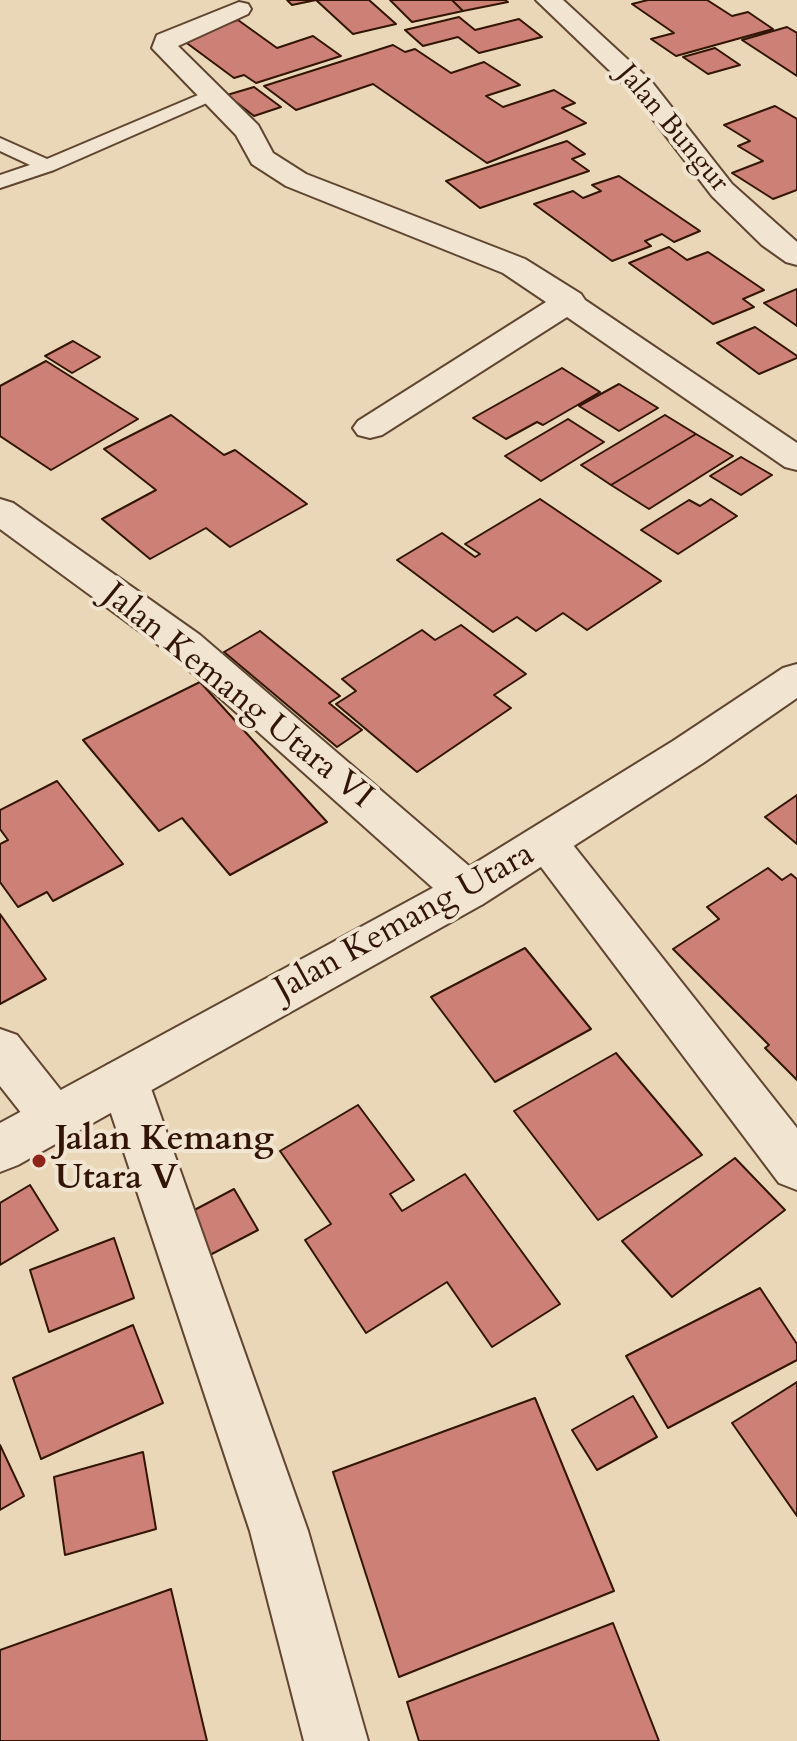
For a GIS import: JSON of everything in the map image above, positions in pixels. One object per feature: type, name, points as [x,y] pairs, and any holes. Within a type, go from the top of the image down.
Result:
[{"type":"street","name":"Jalan Bungur","points":[[548,0],[642,87],[722,190],[773,239],[797,256]]},
{"type":"street","points":[[239,9],[166,40],[165,48],[248,131],[262,158],[296,180],[514,266],[570,301],[797,459]]},
{"type":"street","points":[[370,428],[570,301]]},
{"type":"street","name":"Jalan Kemang Utara VI","points":[[0,511],[186,645],[467,891]]},
{"type":"street","name":"Jalan Kemang Utara","points":[[0,1149],[467,891],[547,843],[797,678]]},
{"type":"street","points":[[547,843],[797,1167]]},
{"type":"street","points":[[0,1050],[54,1118]]},
{"type":"street","points":[[124,1080],[279,1531],[336,1741]]},
{"type":"lane","points":[[0,182],[47,166],[210,95]]},
{"type":"lane","points":[[0,144],[47,166]]},
{"type":"building","points":[[287,0],[316,0],[292,5]]},
{"type":"building","points":[[316,0],[369,0],[396,24],[353,34]]},
{"type":"building","points":[[390,0],[452,0],[463,11],[412,22]]},
{"type":"building","points":[[452,0],[505,0],[508,2],[463,11]]},
{"type":"building","points":[[648,0],[707,0],[732,16],[748,12],[773,29],[676,56],[651,39],[674,33],[632,4]]},
{"type":"building","points":[[459,17],[475,30],[519,19],[542,37],[479,53],[458,37],[423,46],[405,30]]},
{"type":"building","points":[[238,20],[277,48],[313,36],[341,56],[256,83],[244,75],[234,78],[180,38]]},
{"type":"building","points":[[787,27],[797,33],[797,76],[742,40]]},
{"type":"building","points":[[393,45],[405,52],[415,49],[451,73],[484,62],[520,85],[486,96],[503,107],[554,90],[575,103],[562,108],[586,123],[487,163],[373,84],[296,110],[264,86]]},
{"type":"building","points":[[715,48],[740,65],[708,74],[683,57]]},
{"type":"building","points":[[254,87],[281,107],[254,116],[227,95]]},
{"type":"building","points":[[775,106],[797,119],[797,190],[773,199],[732,173],[763,161],[738,146],[750,141],[724,125]]},
{"type":"building","points":[[567,141],[585,154],[572,159],[589,171],[480,208],[446,181]]},
{"type":"building","points":[[619,176],[700,231],[674,242],[662,234],[645,241],[651,246],[612,261],[534,204],[573,191],[583,198],[601,191],[592,185]]},
{"type":"building","points":[[669,247],[687,260],[708,252],[764,290],[743,299],[754,307],[713,324],[629,263]]},
{"type":"building","points":[[797,289],[797,326],[764,303]]},
{"type":"building","points":[[755,327],[797,358],[759,374],[717,343]]},
{"type":"building","points":[[73,341],[100,357],[72,373],[45,356]]},
{"type":"building","points":[[46,361],[138,419],[51,470],[0,436],[0,386]]},
{"type":"building","points":[[562,368],[600,392],[543,425],[537,422],[506,439],[473,418]]},
{"type":"building","points":[[619,384],[658,408],[619,431],[579,406]]},
{"type":"building","points":[[171,415],[224,455],[235,450],[307,504],[230,547],[206,528],[150,559],[102,519],[156,490],[104,449]]},
{"type":"building","points":[[665,415],[696,434],[611,485],[581,465]]},
{"type":"building","points":[[568,419],[604,442],[541,481],[505,456]]},
{"type":"building","points":[[696,434],[733,456],[649,509],[611,485]]},
{"type":"building","points":[[741,457],[772,475],[741,495],[710,476]]},
{"type":"building","points":[[540,499],[661,581],[587,630],[563,613],[536,631],[517,617],[493,632],[397,560],[442,533],[475,557],[480,554],[465,544]]},
{"type":"building","points":[[711,499],[737,516],[678,554],[641,530],[689,500],[700,506]]},
{"type":"building","points":[[461,625],[526,674],[494,695],[511,708],[417,772],[336,704],[356,691],[342,679],[422,630],[435,640]]},
{"type":"building","points":[[260,631],[340,696],[329,703],[362,730],[337,747],[224,652]]},
{"type":"building","points":[[200,682],[327,822],[230,875],[182,818],[159,831],[83,740]]},
{"type":"building","points":[[57,781],[123,864],[53,901],[47,892],[18,907],[0,882],[0,844],[8,840],[0,829],[0,810]]},
{"type":"building","points":[[797,795],[797,844],[765,817]]},
{"type":"building","points":[[768,868],[782,880],[791,874],[797,879],[797,1080],[765,1048],[769,1045],[673,949],[719,919],[707,907]]},
{"type":"building","points":[[0,914],[46,979],[0,1004]]},
{"type":"building","points":[[525,948],[591,1029],[495,1082],[431,997]]},
{"type":"building","points":[[616,1053],[702,1155],[598,1220],[514,1111]]},
{"type":"building","points":[[358,1105],[414,1180],[390,1194],[402,1211],[465,1174],[560,1304],[492,1347],[447,1282],[366,1333],[305,1240],[331,1224],[280,1151]]},
{"type":"building","points":[[735,1158],[785,1210],[672,1297],[622,1241]]},
{"type":"building","points":[[30,1185],[58,1230],[0,1265],[0,1203]]},
{"type":"building","points":[[234,1189],[258,1230],[208,1256],[185,1215]]},
{"type":"building","points":[[114,1238],[134,1298],[49,1332],[30,1270]]},
{"type":"building","points":[[760,1288],[797,1344],[797,1360],[668,1428],[626,1356]]},
{"type":"building","points":[[133,1325],[163,1403],[41,1459],[13,1378]]},
{"type":"building","points":[[797,1382],[797,1516],[732,1423]]},
{"type":"building","points":[[633,1396],[657,1437],[597,1470],[572,1430]]},
{"type":"building","points":[[535,1398],[614,1591],[399,1677],[333,1472]]},
{"type":"building","points":[[0,1445],[24,1496],[0,1510]]},
{"type":"building","points":[[143,1452],[156,1529],[65,1555],[54,1477]]},
{"type":"building","points":[[171,1589],[207,1741],[0,1741],[0,1650]]},
{"type":"building","points":[[613,1623],[659,1741],[419,1741],[407,1702]]},
{"type":"place","name":"Jalan Kemang Utara V","points":[[39,1161]]}]
